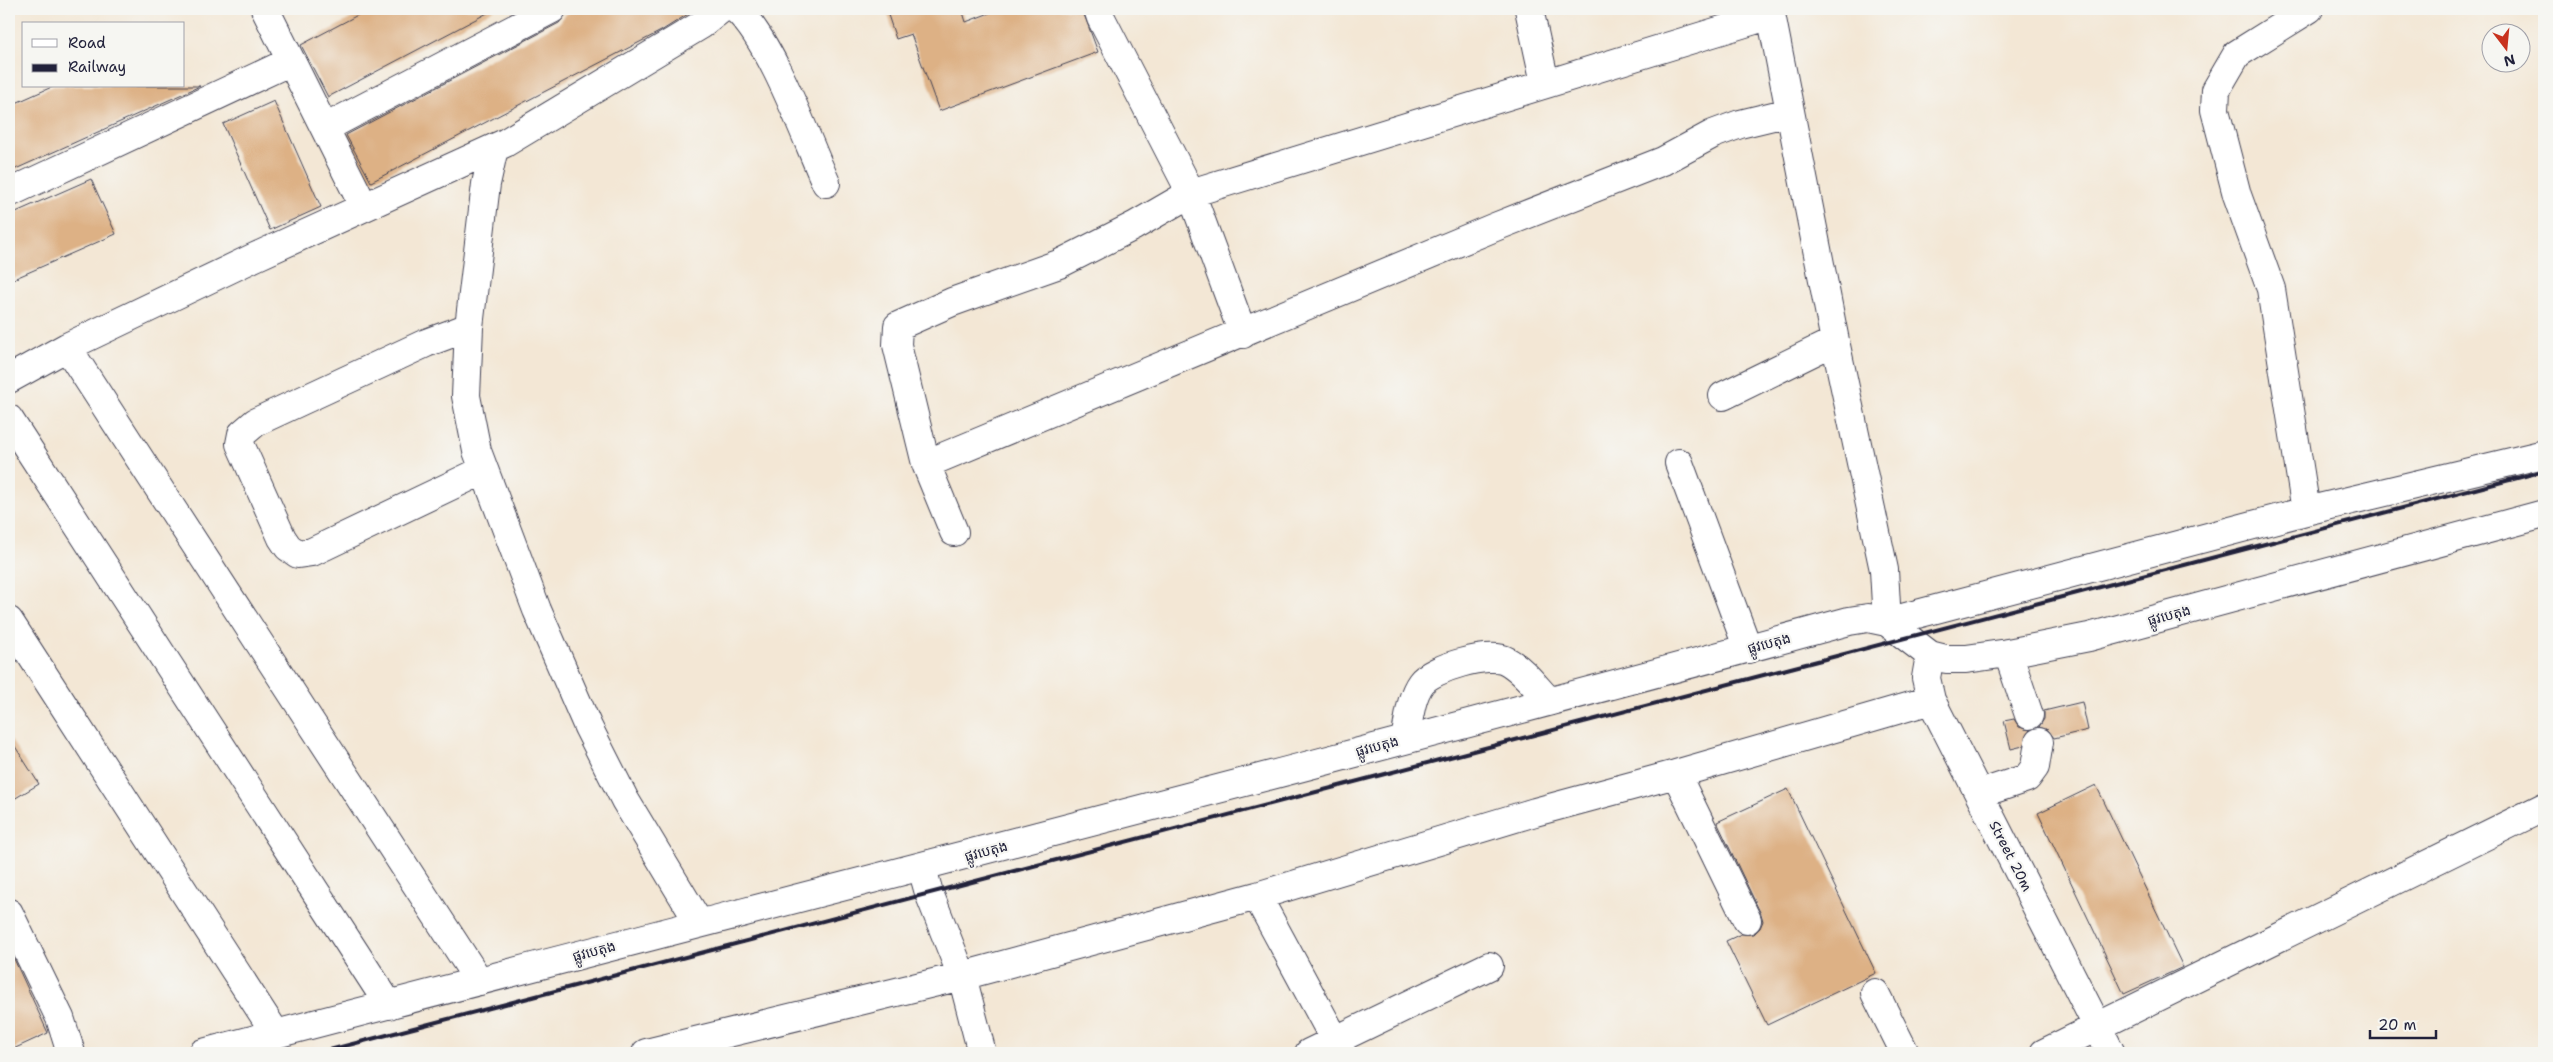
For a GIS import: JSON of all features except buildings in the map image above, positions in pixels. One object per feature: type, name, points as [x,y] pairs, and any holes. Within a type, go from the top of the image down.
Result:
[{"type":"street","points":[[265,9],[364,207]]},
{"type":"street","points":[[325,128],[552,9]]},
{"type":"street","points":[[9,379],[67,347],[494,148],[701,26],[720,9]]},
{"type":"street","points":[[736,9],[753,30],[777,72],[826,183]]},
{"type":"street","points":[[1098,9],[1191,193],[1242,334]]},
{"type":"street","points":[[1529,9],[1545,84]]},
{"type":"street","points":[[2306,511],[2271,289],[2237,195],[2215,110],[2216,90],[2237,54],[2309,9]]},
{"type":"street","points":[[954,532],[926,464],[897,345],[898,326],[952,302],[1059,264],[1134,226],[1191,193],[1545,84],[1770,12],[1835,342],[1884,570],[1887,622],[2306,511],[2544,454]]},
{"type":"street","points":[[9,193],[291,61]]},
{"type":"street","points":[[926,464],[1495,227],[1663,161],[1713,134],[1740,124],[1789,112]]},
{"type":"street","points":[[494,148],[486,184],[469,327],[466,396],[477,450],[537,610],[588,727],[625,800],[699,923]]},
{"type":"street","points":[[469,327],[426,343],[256,422],[242,434],[240,444],[282,538],[288,547],[298,554],[312,552],[484,470]]},
{"type":"street","points":[[1723,396],[1835,342]]},
{"type":"street","points":[[67,347],[479,981]]},
{"type":"street","points":[[9,419],[389,1005]]},
{"type":"street","points":[[1679,463],[1748,649]]},
{"type":"street","name":"ផ្លូវបេតុង","points":[[203,1053],[699,923],[922,868],[1850,621],[1868,618],[1887,622],[1930,654],[1946,659],[1966,659],[2008,653],[2089,637],[2544,514]]},
{"type":"street","points":[[9,621],[276,1034]]},
{"type":"street","points":[[2008,653],[2029,715]]},
{"type":"street","name":"Street 20m","points":[[1930,654],[1926,678],[1931,700],[2112,1053]]},
{"type":"street","points":[[1405,739],[1416,691],[1422,682],[1429,675],[1479,659],[1505,659],[1518,668],[1549,701]]},
{"type":"street","points":[[646,1053],[962,976],[1257,896],[1535,812],[1676,774],[1931,700]]},
{"type":"street","points":[[1979,794],[2027,778],[2035,767],[2039,742]]},
{"type":"street","points":[[1676,774],[1747,920]]},
{"type":"street","points":[[2044,1053],[2544,807]]},
{"type":"street","points":[[922,868],[929,893],[962,976],[982,1053]]},
{"type":"street","points":[[1257,896],[1338,1047]]},
{"type":"street","points":[[9,913],[60,1018],[72,1053]]},
{"type":"street","points":[[1309,1053],[1338,1047],[1488,966]]},
{"type":"street","points":[[1876,992],[1905,1053]]},
{"type":"railway","points":[[318,1053],[2544,471]]}]
